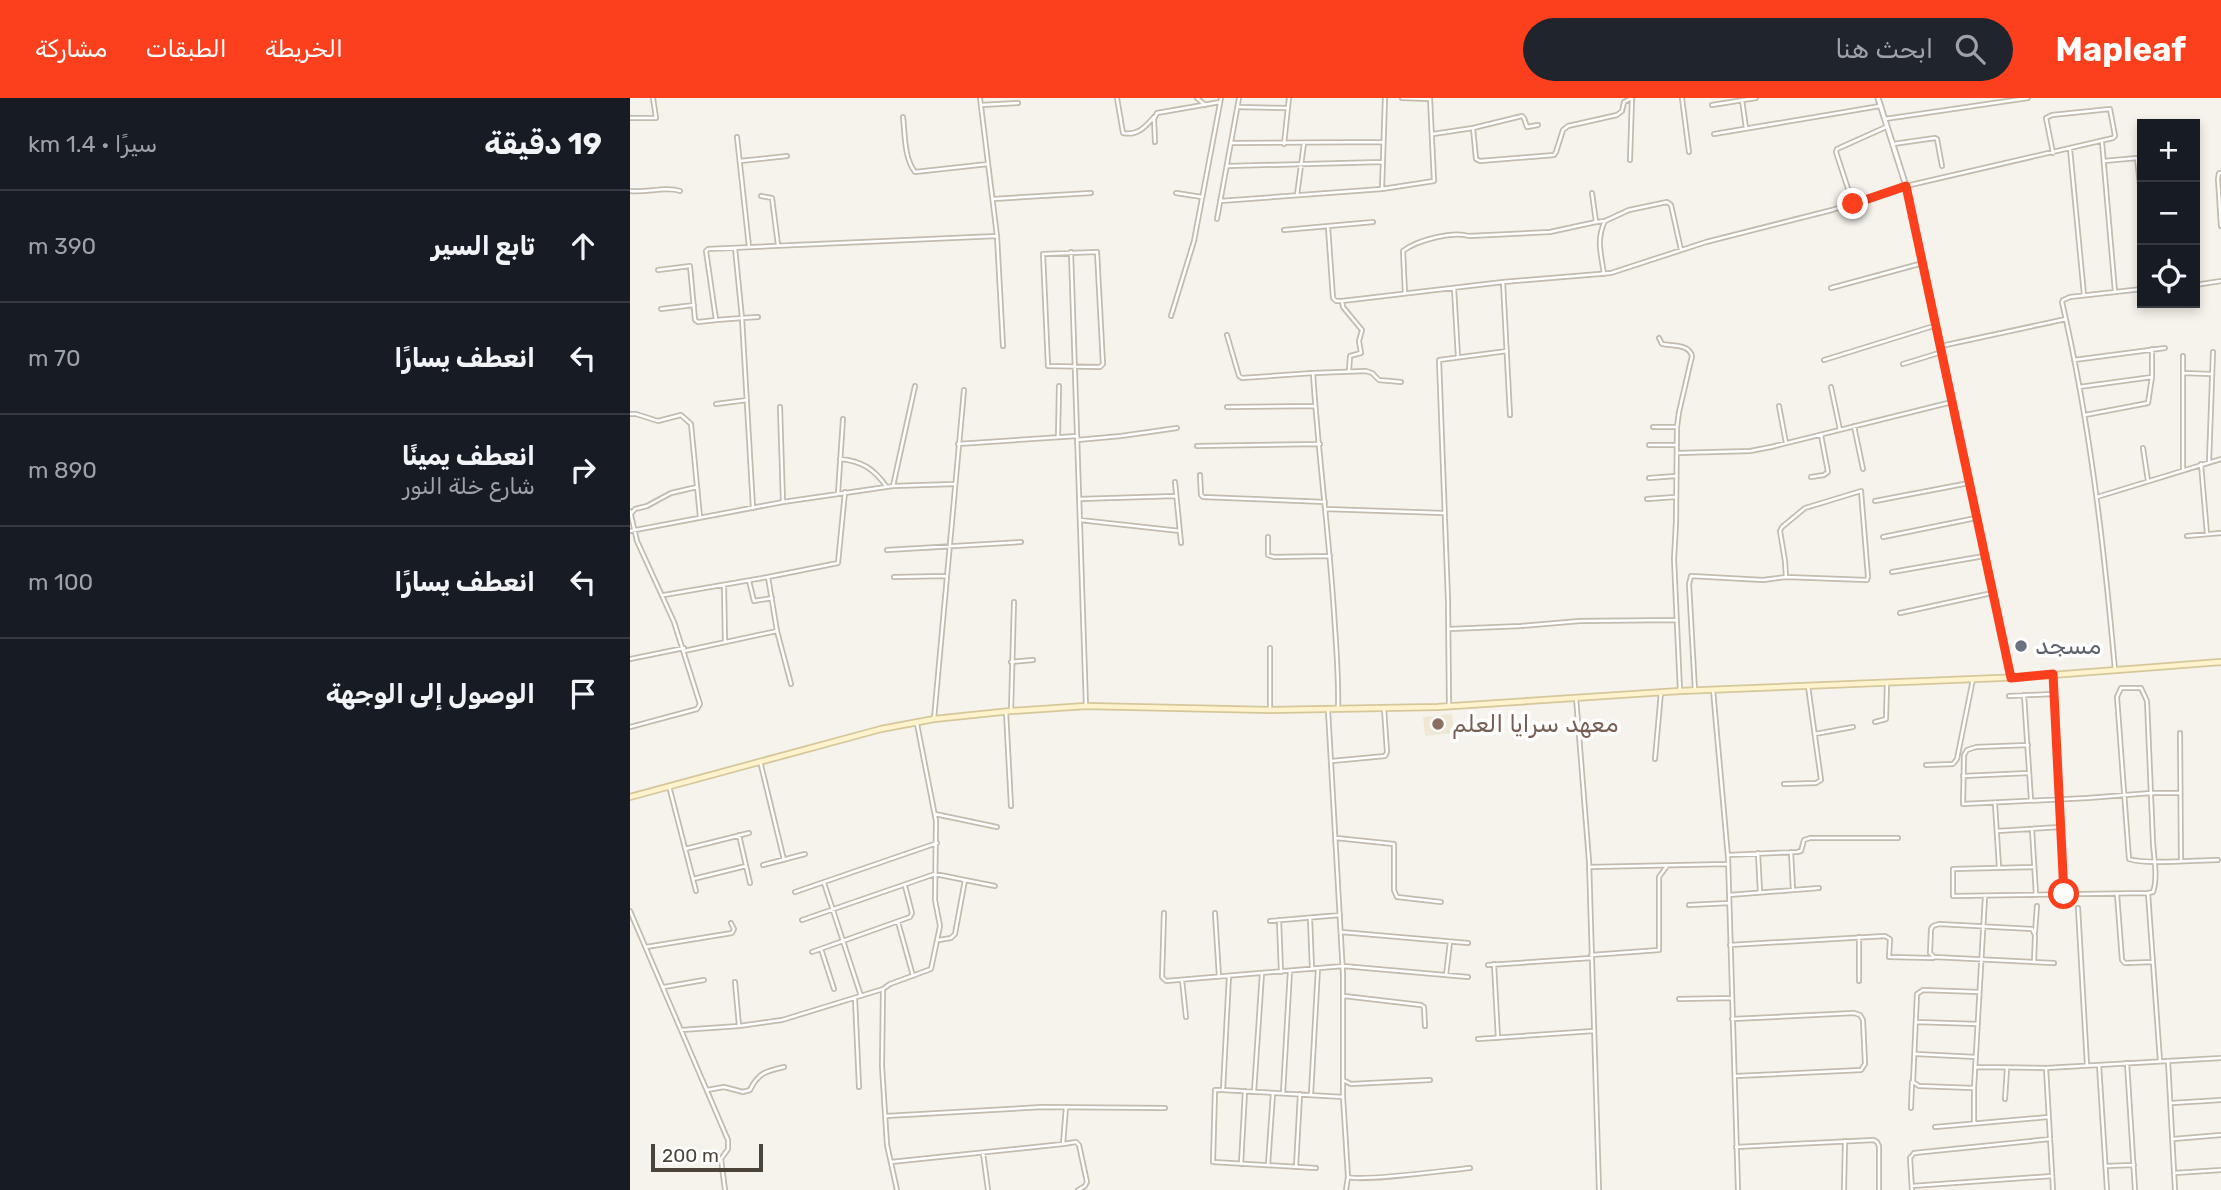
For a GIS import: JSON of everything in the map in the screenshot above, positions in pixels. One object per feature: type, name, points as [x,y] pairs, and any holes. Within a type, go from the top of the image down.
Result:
[{"type":"main road","points":[[630,797],[881,729],[934,719],[1009,711],[1086,706],[1270,710],[1384,708],[1679,691],[2011,678],[2221,662]]},
{"type":"street","points":[[630,118],[656,118],[653,98]]},
{"type":"street","points":[[981,98],[997,236],[1003,346]]},
{"type":"street","points":[[1117,98],[1123,133],[1130,134],[1139,132],[1159,113],[1220,100],[1194,241],[1171,316]]},
{"type":"street","points":[[1197,98],[1205,105]]},
{"type":"street","points":[[1217,219],[1240,98]]},
{"type":"street","points":[[1284,144],[1289,98]]},
{"type":"street","points":[[1382,189],[1385,98]]},
{"type":"street","points":[[1220,201],[1382,189],[1433,182],[1430,99],[1402,98]]},
{"type":"street","points":[[1473,128],[1478,161],[1554,155],[1565,128],[1617,115],[1622,111],[1624,102],[1632,98],[1630,160]]},
{"type":"street","points":[[1682,98],[1689,152]]},
{"type":"street","points":[[1712,105],[1756,98]]},
{"type":"street","points":[[1878,98],[1906,186],[2011,678]]},
{"type":"street","points":[[1885,119],[2028,98]]},
{"type":"street","points":[[1742,100],[1746,128]]},
{"type":"street","points":[[981,105],[1018,103]]},
{"type":"street","points":[[1714,134],[1880,106]]},
{"type":"street","points":[[1238,107],[1288,108]]},
{"type":"street","points":[[1328,227],[1333,298],[1342,301],[1503,282],[1605,274],[1853,204],[1906,186],[2053,153],[2070,149],[2102,142],[2115,136],[2110,109],[2052,115],[2046,118],[2053,153]]},
{"type":"street","points":[[1433,134],[1522,116],[1527,127],[1538,125]]},
{"type":"street","points":[[903,117],[908,156],[915,172],[988,164]]},
{"type":"street","points":[[1154,117],[1156,142]]},
{"type":"street","points":[[1853,204],[1837,149],[1888,127]]},
{"type":"street","points":[[737,137],[749,247]]},
{"type":"street","points":[[1892,144],[1935,138],[1942,166]]},
{"type":"street","points":[[1232,143],[1384,142]]},
{"type":"street","points":[[2102,142],[2115,292]]},
{"type":"street","points":[[1297,195],[1304,143]]},
{"type":"street","points":[[2070,149],[2084,295]]},
{"type":"street","points":[[740,161],[787,156]]},
{"type":"street","points":[[2105,161],[2137,158],[2140,182]]},
{"type":"street","points":[[1228,166],[1383,162]]},
{"type":"street","points":[[2221,173],[2218,179],[2221,226]]},
{"type":"street","points":[[630,191],[680,191]]},
{"type":"street","points":[[993,199],[1091,193]]},
{"type":"street","points":[[1176,193],[1202,197]]},
{"type":"street","points":[[1591,193],[1596,222]]},
{"type":"street","points":[[761,196],[772,198],[779,246]]},
{"type":"street","points":[[1405,293],[1403,251],[1422,241],[1462,234],[1540,233],[1605,221],[1629,210],[1669,202],[1681,251]]},
{"type":"street","points":[[1605,221],[1599,238],[1605,274]]},
{"type":"street","points":[[1284,230],[1373,222]]},
{"type":"street","points":[[716,320],[706,251],[710,248],[997,236]]},
{"type":"street","points":[[735,248],[742,318],[753,508]]},
{"type":"street","points":[[1071,252],[1086,706]]},
{"type":"street","points":[[1098,253],[1103,364],[1100,367],[1075,366],[1047,365],[1044,254],[1098,253]]},
{"type":"street","points":[[1831,288],[1923,263]]},
{"type":"street","points":[[658,270],[690,266],[696,321],[758,317]]},
{"type":"street","points":[[2200,284],[2221,281]]},
{"type":"street","points":[[1503,282],[1510,415]]},
{"type":"street","points":[[1454,288],[1458,356]]},
{"type":"street","points":[[2115,671],[2097,497],[2063,300],[2137,290]]},
{"type":"street","points":[[1342,301],[1343,307],[1362,330],[1359,341],[1361,352],[1350,356],[1349,371]]},
{"type":"street","points":[[661,309],[694,305]]},
{"type":"street","points":[[1903,364],[1941,349],[2066,319]]},
{"type":"street","points":[[1824,360],[1937,325]]},
{"type":"street","points":[[1227,335],[1239,376],[1242,378],[1349,371],[1370,372],[1379,380],[1401,382]]},
{"type":"street","points":[[1659,338],[1662,344],[1686,348],[1692,356],[1677,427],[1674,559],[1679,691]]},
{"type":"street","points":[[2074,360],[2165,348]]},
{"type":"street","points":[[2084,415],[2148,403],[2152,349]]},
{"type":"street","points":[[1449,705],[1449,629],[1438,360],[1507,351]]},
{"type":"street","points":[[2208,462],[2213,352]]},
{"type":"street","points":[[2183,356],[2183,470]]},
{"type":"street","points":[[1313,373],[1330,556],[1338,709]]},
{"type":"street","points":[[2183,373],[2212,374]]},
{"type":"street","points":[[2079,387],[2152,377]]},
{"type":"street","points":[[893,486],[915,386]]},
{"type":"street","points":[[1058,437],[1059,386]]},
{"type":"street","points":[[1831,387],[1840,430]]},
{"type":"street","points":[[934,719],[964,390]]},
{"type":"street","points":[[716,404],[747,400]]},
{"type":"street","points":[[1677,453],[1750,451],[1952,402]]},
{"type":"street","points":[[1227,407],[1315,406]]},
{"type":"street","points":[[1779,406],[1786,443]]},
{"type":"street","points":[[780,407],[783,502]]},
{"type":"street","points":[[630,414],[658,421],[678,414],[685,417],[692,428],[701,518]]},
{"type":"street","points":[[838,494],[843,419]]},
{"type":"street","points":[[1854,426],[1863,469]]},
{"type":"street","points":[[1653,427],[1677,427]]},
{"type":"street","points":[[958,444],[1121,436],[1177,428]]},
{"type":"street","points":[[1811,477],[1828,472],[1821,435]]},
{"type":"street","points":[[1197,446],[1320,444]]},
{"type":"street","points":[[1649,445],[1677,446]]},
{"type":"street","points":[[2143,448],[2148,481]]},
{"type":"street","points":[[840,459],[854,460],[866,466],[876,472],[886,486]]},
{"type":"street","points":[[2097,497],[2221,460]]},
{"type":"street","points":[[2201,464],[2207,534]]},
{"type":"street","points":[[1200,475],[1203,497],[1325,502]]},
{"type":"street","points":[[1648,478],[1676,476]]},
{"type":"street","points":[[1175,482],[1181,543]]},
{"type":"street","points":[[1875,501],[1969,483]]},
{"type":"street","points":[[632,531],[783,502],[886,486],[954,484]]},
{"type":"street","points":[[630,727],[699,707],[700,704],[684,649],[663,595],[632,531],[630,512],[669,494],[697,487]]},
{"type":"street","points":[[663,595],[837,564],[845,492]]},
{"type":"street","points":[[1695,691],[1689,584],[1691,576],[1763,580],[1786,577],[1867,580],[1862,492],[1805,508],[1782,527],[1780,531],[1786,577]]},
{"type":"street","points":[[1079,499],[1176,496]]},
{"type":"street","points":[[1647,499],[1675,497]]},
{"type":"street","points":[[1325,509],[1443,513]]},
{"type":"street","points":[[1883,537],[1976,518]]},
{"type":"street","points":[[1080,520],[1180,531]]},
{"type":"street","points":[[2187,536],[2221,533]]},
{"type":"street","points":[[1268,537],[1268,555],[1273,557],[1330,556]]},
{"type":"street","points":[[887,550],[1021,542]]},
{"type":"street","points":[[1892,572],[1984,556]]},
{"type":"street","points":[[894,577],[946,576]]},
{"type":"street","points":[[768,577],[777,631],[791,684]]},
{"type":"street","points":[[749,580],[754,601],[772,598]]},
{"type":"street","points":[[724,584],[725,641]]},
{"type":"street","points":[[1900,613],[1992,593]]},
{"type":"street","points":[[1011,806],[1009,711],[1014,602]]},
{"type":"street","points":[[1449,629],[1580,621],[1676,620]]},
{"type":"street","points":[[630,659],[777,631]]},
{"type":"street","points":[[1270,648],[1270,710]]},
{"type":"street","points":[[1011,662],[1033,660]]},
{"type":"street","points":[[2053,674],[2064,894]]},
{"type":"street","points":[[1926,765],[1952,764],[1957,759],[1973,679]]},
{"type":"street","points":[[1875,722],[1886,719],[1887,682]]},
{"type":"street","points":[[1784,784],[1816,783],[1821,780],[1808,686]]},
{"type":"street","points":[[2034,867],[1953,869],[1953,896],[2153,892],[2155,887],[2154,860],[2147,701],[2141,688],[2124,687],[2117,697],[2129,859],[2154,860],[2181,860],[2218,859]]},
{"type":"street","points":[[1713,690],[1728,855],[1738,1190]]},
{"type":"street","points":[[1655,759],[1661,692]]},
{"type":"street","points":[[2009,696],[2053,694]]},
{"type":"street","points":[[2024,695],[2031,801]]},
{"type":"street","points":[[1576,697],[1589,867],[1599,1190]]},
{"type":"street","points":[[1331,761],[1383,757],[1386,754],[1384,708]]},
{"type":"street","points":[[1328,710],[1343,966],[1343,1097],[1348,1177],[1346,1190]]},
{"type":"street","points":[[681,1030],[782,1020],[883,989],[931,969],[940,926],[934,900],[937,843],[916,722]]},
{"type":"street","points":[[1815,734],[1853,727]]},
{"type":"street","points":[[2180,733],[2181,860]]},
{"type":"street","points":[[2028,745],[1969,748],[1965,755],[1963,804],[2179,793]]},
{"type":"street","points":[[759,761],[784,860]]},
{"type":"street","points":[[1963,776],[2029,773]]},
{"type":"street","points":[[669,786],[696,891]]},
{"type":"street","points":[[1995,804],[1999,868]]},
{"type":"street","points":[[934,814],[997,827]]},
{"type":"street","points":[[1997,831],[2060,827]]},
{"type":"street","points":[[2032,829],[2036,895]]},
{"type":"street","points":[[685,849],[749,833]]},
{"type":"street","points":[[739,835],[750,883]]},
{"type":"street","points":[[1336,838],[1394,844],[1394,890],[1397,897],[1441,902]]},
{"type":"street","points":[[1728,855],[1801,851],[1804,840],[1810,838],[1898,838]]},
{"type":"street","points":[[795,892],[937,843]]},
{"type":"street","points":[[1791,852],[1793,890]]},
{"type":"street","points":[[1758,853],[1760,893]]},
{"type":"street","points":[[763,865],[805,855]]},
{"type":"street","points":[[1589,867],[1728,864]]},
{"type":"street","points":[[693,879],[746,866]]},
{"type":"street","points":[[1488,964],[1659,950],[1659,877],[1667,866]]},
{"type":"street","points":[[802,920],[936,874],[995,886]]},
{"type":"street","points":[[938,940],[951,938],[955,934],[965,880]]},
{"type":"street","points":[[823,882],[861,996]]},
{"type":"street","points":[[812,952],[910,918],[912,913],[905,884]]},
{"type":"street","points":[[1729,895],[1819,888]]},
{"type":"street","points":[[2148,893],[2160,1061]]},
{"type":"street","points":[[2117,894],[2122,960],[2125,963],[2152,962]]},
{"type":"street","points":[[1974,1123],[1985,897]]},
{"type":"street","points":[[1689,905],[1729,903]]},
{"type":"street","points":[[2034,962],[2037,906]]},
{"type":"street","points":[[2078,908],[2087,1065]]},
{"type":"street","points":[[630,911],[729,1144],[721,1159],[725,1190]]},
{"type":"street","points":[[1164,913],[1162,977],[1166,981],[1343,966],[1468,977]]},
{"type":"street","points":[[1215,913],[1219,977]]},
{"type":"street","points":[[1269,921],[1340,915]]},
{"type":"street","points":[[1310,918],[1312,969]]},
{"type":"street","points":[[1279,920],[1281,972]]},
{"type":"street","points":[[646,947],[732,933],[732,922]]},
{"type":"street","points":[[898,922],[913,976]]},
{"type":"street","points":[[1938,958],[1930,953],[1933,926],[2030,929],[2035,935]]},
{"type":"street","points":[[1341,932],[1468,943]]},
{"type":"street","points":[[1859,937],[1859,981]]},
{"type":"street","points":[[1730,945],[1888,937],[1889,957],[2054,963]]},
{"type":"street","points":[[1446,975],[1450,942]]},
{"type":"street","points":[[820,948],[834,989]]},
{"type":"street","points":[[1494,964],[1498,1038]]},
{"type":"street","points":[[1311,1095],[1318,968]]},
{"type":"street","points":[[1283,1093],[1290,971]]},
{"type":"street","points":[[1254,1092],[1262,973]]},
{"type":"street","points":[[1223,1090],[1229,976]]},
{"type":"street","points":[[664,987],[704,980]]},
{"type":"street","points":[[1182,980],[1186,1017]]},
{"type":"street","points":[[735,982],[739,1026]]},
{"type":"street","points":[[883,989],[881,1035],[887,1145],[897,1190]]},
{"type":"street","points":[[1911,1108],[1917,994],[1919,991],[1979,992]]},
{"type":"street","points":[[1343,996],[1421,1005],[1424,1007],[1424,1026]]},
{"type":"street","points":[[855,998],[859,1087]]},
{"type":"street","points":[[1679,999],[1732,998]]},
{"type":"street","points":[[1732,1018],[1857,1013],[1863,1020],[1865,1064],[1863,1069],[1857,1071],[1734,1076]]},
{"type":"street","points":[[1916,1022],[1978,1024]]},
{"type":"street","points":[[1478,1039],[1593,1031]]},
{"type":"street","points":[[1915,1054],[1976,1057]]},
{"type":"street","points":[[1976,1066],[2046,1068],[2221,1058]]},
{"type":"street","points":[[2168,1061],[2175,1190]]},
{"type":"street","points":[[2127,1063],[2135,1190]]},
{"type":"street","points":[[2099,1065],[2107,1190]]},
{"type":"street","points":[[707,1090],[723,1087],[743,1092],[750,1090],[758,1075],[784,1068]]},
{"type":"street","points":[[2005,1098],[2007,1068]]},
{"type":"street","points":[[2046,1068],[2053,1190]]},
{"type":"street","points":[[1913,1079],[1916,1085],[1974,1088]]},
{"type":"street","points":[[1343,1080],[1351,1084],[1430,1080]]},
{"type":"street","points":[[1316,1168],[1213,1162],[1216,1090],[1343,1097]]},
{"type":"street","points":[[1241,1164],[1245,1091]]},
{"type":"street","points":[[1268,1165],[1273,1093]]},
{"type":"street","points":[[1296,1167],[1300,1094]]},
{"type":"street","points":[[2171,1103],[2221,1100]]},
{"type":"street","points":[[886,1116],[1042,1107],[1165,1108]]},
{"type":"street","points":[[1063,1144],[1066,1107]]},
{"type":"street","points":[[1935,1127],[2048,1117]]},
{"type":"street","points":[[2173,1139],[2221,1135]]},
{"type":"street","points":[[2050,1139],[1914,1153],[1910,1158],[1912,1188],[2052,1176]]},
{"type":"street","points":[[1737,1147],[1874,1140],[1878,1143],[1879,1190]]},
{"type":"street","points":[[1844,1190],[1845,1141]]},
{"type":"street","points":[[891,1162],[1076,1142],[1087,1182],[1078,1190]]},
{"type":"street","points":[[983,1153],[988,1190]]},
{"type":"street","points":[[2105,1166],[2134,1166]]},
{"type":"street","points":[[1348,1177],[1350,1179],[1470,1168]]},
{"type":"street","points":[[2175,1174],[2221,1170]]},
{"type":"shaded area","name":"معهد سرايا العلم","points":[[1452,714],[1454,733],[1425,736],[1423,717]]},
{"type":"place","name":"مسجد","points":[[2021,646]]},
{"type":"place","name":"معهد سرايا العلم","points":[[1438,724]]},
{"type":"route","points":[[1853,204],[1906,186],[2011,678],[2053,674],[2064,894]]}]
